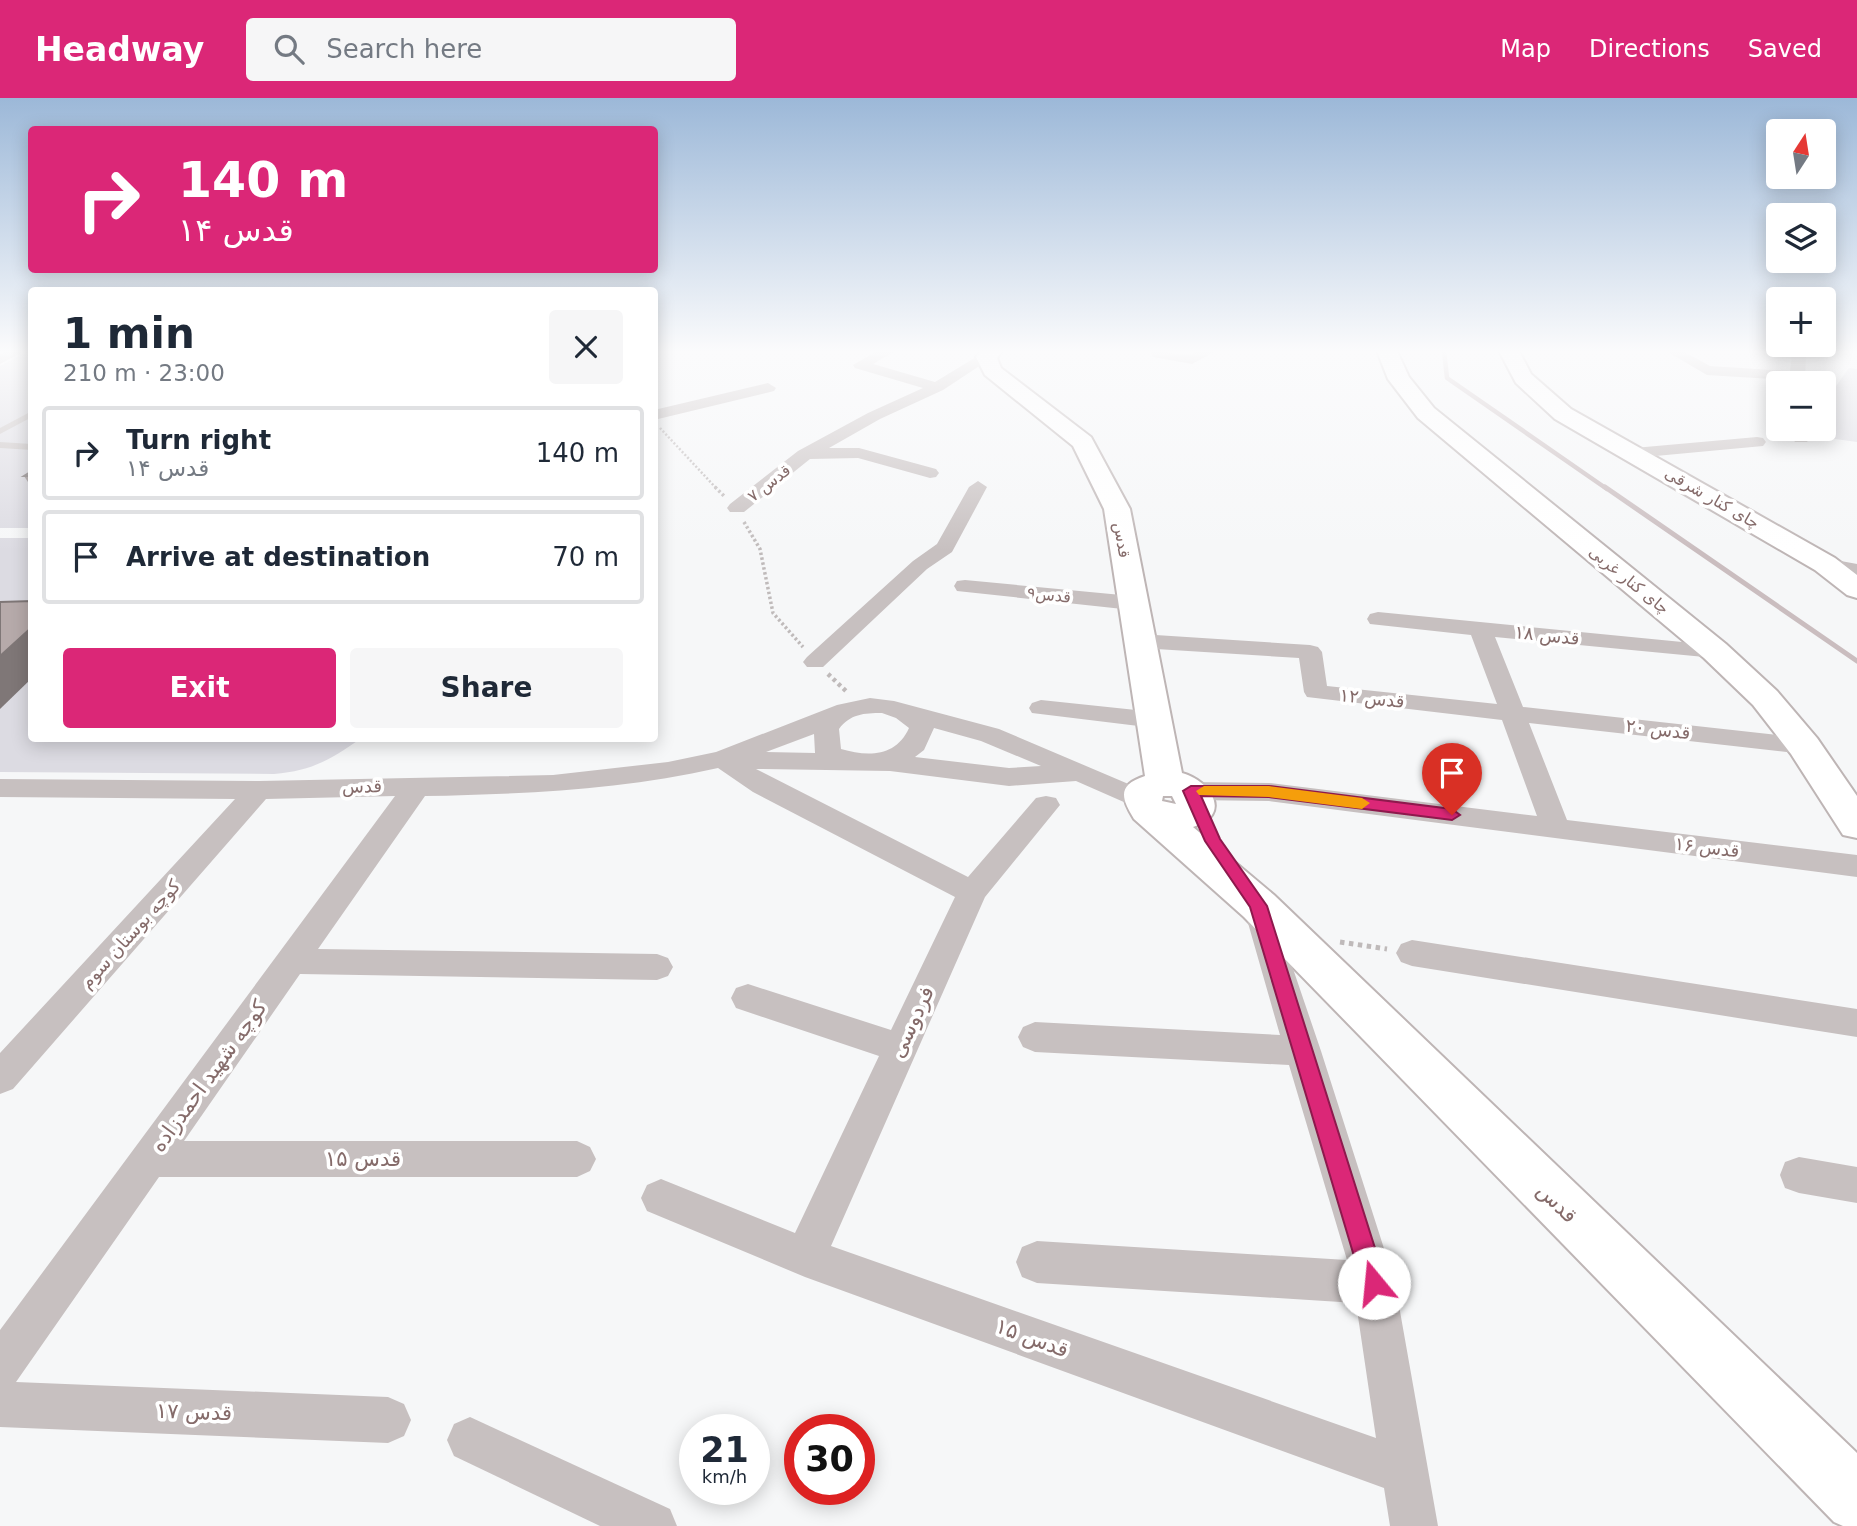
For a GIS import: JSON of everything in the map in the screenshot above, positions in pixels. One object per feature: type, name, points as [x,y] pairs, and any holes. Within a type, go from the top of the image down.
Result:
[{"type":"street","name":"قدس ۷","points":[[737,508],[804,455],[871,418]]},
{"type":"street","name":"قدس","points":[[1052,418],[1083,442],[1117,509],[1168,797],[1271,920],[1857,1499]]},
{"type":"street","name":"چای کنار غربی","points":[[1432,418],[1715,651],[1765,698],[1804,746],[1857,825]]},
{"type":"street","name":"چای کنار شرقی","points":[[1570,418],[1825,564],[1857,589]]},
{"type":"street","points":[[1634,453],[1757,442]]},
{"type":"street","points":[[804,455],[859,453],[930,473]]},
{"type":"street","points":[[816,662],[920,565],[945,548],[978,487]]},
{"type":"street","points":[[1825,564],[1857,570]]},
{"type":"street","name":"قدس۹","points":[[965,586],[1132,603]]},
{"type":"street","name":"قدس ۱۸","points":[[1378,619],[1715,651]]},
{"type":"street","points":[[1480,628],[1556,828]]},
{"type":"street","name":"قدس ۱۲","points":[[1140,641],[1310,652],[1317,692],[1513,712]]},
{"type":"street","points":[[722,759],[860,705],[892,708],[915,717],[922,727],[915,744],[890,762]]},
{"type":"street","name":"قدس","points":[[892,708],[990,735],[1080,772],[1168,797]]},
{"type":"street","points":[[1041,708],[1155,720]]},
{"type":"street","name":"قدس ۲۰","points":[[1513,712],[1804,746]]},
{"type":"street","points":[[836,716],[826,729],[828,754],[858,763]]},
{"type":"street","points":[[722,759],[890,762],[1009,777],[1080,772]]},
{"type":"street","points":[[722,759],[763,786],[972,892]]},
{"type":"street","name":"قدس","points":[[13,788],[259,790],[553,784],[668,771],[722,759]]},
{"type":"street","name":"کوچه شهید احمدزاده","points":[[0,1367],[418,785]]},
{"type":"street","points":[[0,810],[13,788]]},
{"type":"street","name":"کوچه بوستان سوم","points":[[0,1078],[259,790]]},
{"type":"street","name":"قدس ۱۶","points":[[1168,797],[1269,792],[1857,866]]},
{"type":"street","name":"فردوسی","points":[[805,1257],[972,892],[1046,805]]},
{"type":"street","points":[[1271,920],[1304,1051],[1374,1283],[1414,1526]]},
{"type":"street","points":[[1412,953],[1857,1023]]},
{"type":"street","points":[[292,961],[657,967]]},
{"type":"street","points":[[748,998],[900,1048]]},
{"type":"street","points":[[1035,1037],[1304,1051]]},
{"type":"street","name":"قدس ۱۵","points":[[149,1159],[577,1159]]},
{"type":"street","points":[[1799,1175],[1857,1185]]},
{"type":"street","name":"قدس ۱۵","points":[[661,1198],[805,1257],[1406,1472]]},
{"type":"street","points":[[1037,1262],[1374,1283]]},
{"type":"street","name":"قدس ۱۷","points":[[0,1404],[388,1420]]},
{"type":"street","points":[[470,1440],[653,1526]]},
{"type":"lane","points":[[0,431],[23,418]]},
{"type":"lane","points":[[0,445],[28,447]]},
{"type":"path","points":[[658,426],[737,508],[760,549],[773,614],[860,705]]},
{"type":"path","points":[[1271,920],[1412,953]]},
{"type":"shaded area","points":[[0,418],[28,418],[28,528],[0,528]]},
{"type":"shaded area","points":[[1836,418],[1857,418],[1857,442],[1836,439]]},
{"type":"shaded area","points":[[0,538],[28,538],[28,742],[356,742],[320,763],[274,774],[0,772]]},
{"type":"building","points":[[28,601],[28,631],[0,656],[0,602]]},
{"type":"waterway","points":[[1504,418],[1607,489]]},
{"type":"waterway","points":[[1605,487],[1857,661]]},
{"type":"slow traffic","points":[[1204,791],[1269,792],[1362,803]]},
{"type":"route","points":[[1374,1283],[1259,906],[1213,841],[1191,791],[1269,792],[1452,815]]}]
